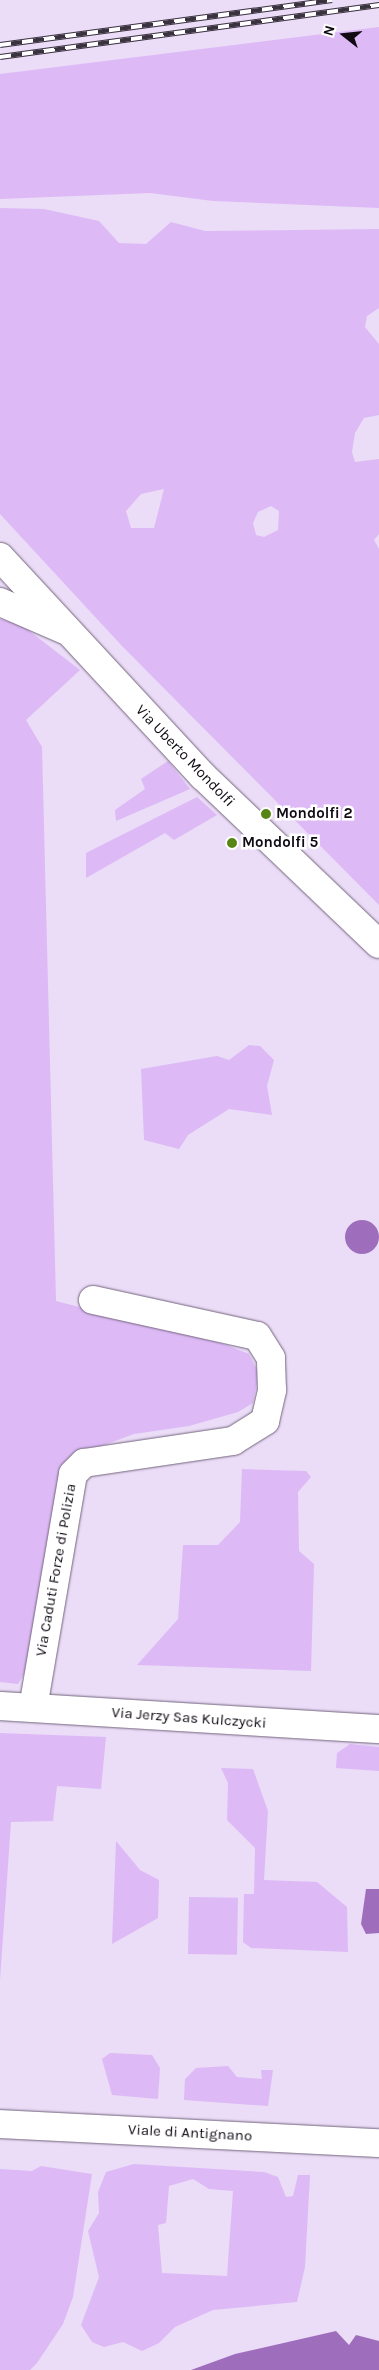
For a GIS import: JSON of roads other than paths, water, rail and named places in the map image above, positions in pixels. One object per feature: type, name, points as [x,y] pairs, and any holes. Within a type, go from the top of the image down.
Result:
[{"type":"street","name":"Via Uberto Mondolfi","points":[[0,558],[203,776],[379,944]]},
{"type":"street","points":[[0,602],[69,632]]},
{"type":"street","name":"Via Caduti Forze di Polizia","points":[[32,1708],[73,1474],[84,1463],[233,1441],[265,1421],[272,1390],[271,1358],[257,1336],[94,1300]]},
{"type":"street","name":"Via Jerzy Sas Kulczycki","points":[[0,1706],[379,1729]]},
{"type":"street","name":"Viale di Antignano","points":[[0,2124],[379,2143]]},
{"type":"railway","points":[[0,45],[332,0]]},
{"type":"railway","points":[[0,57],[379,5]]},
{"type":"place","name":"Mondolfi 2","points":[[266,814]]},
{"type":"place","name":"Mondolfi 5","points":[[232,843]]}]
